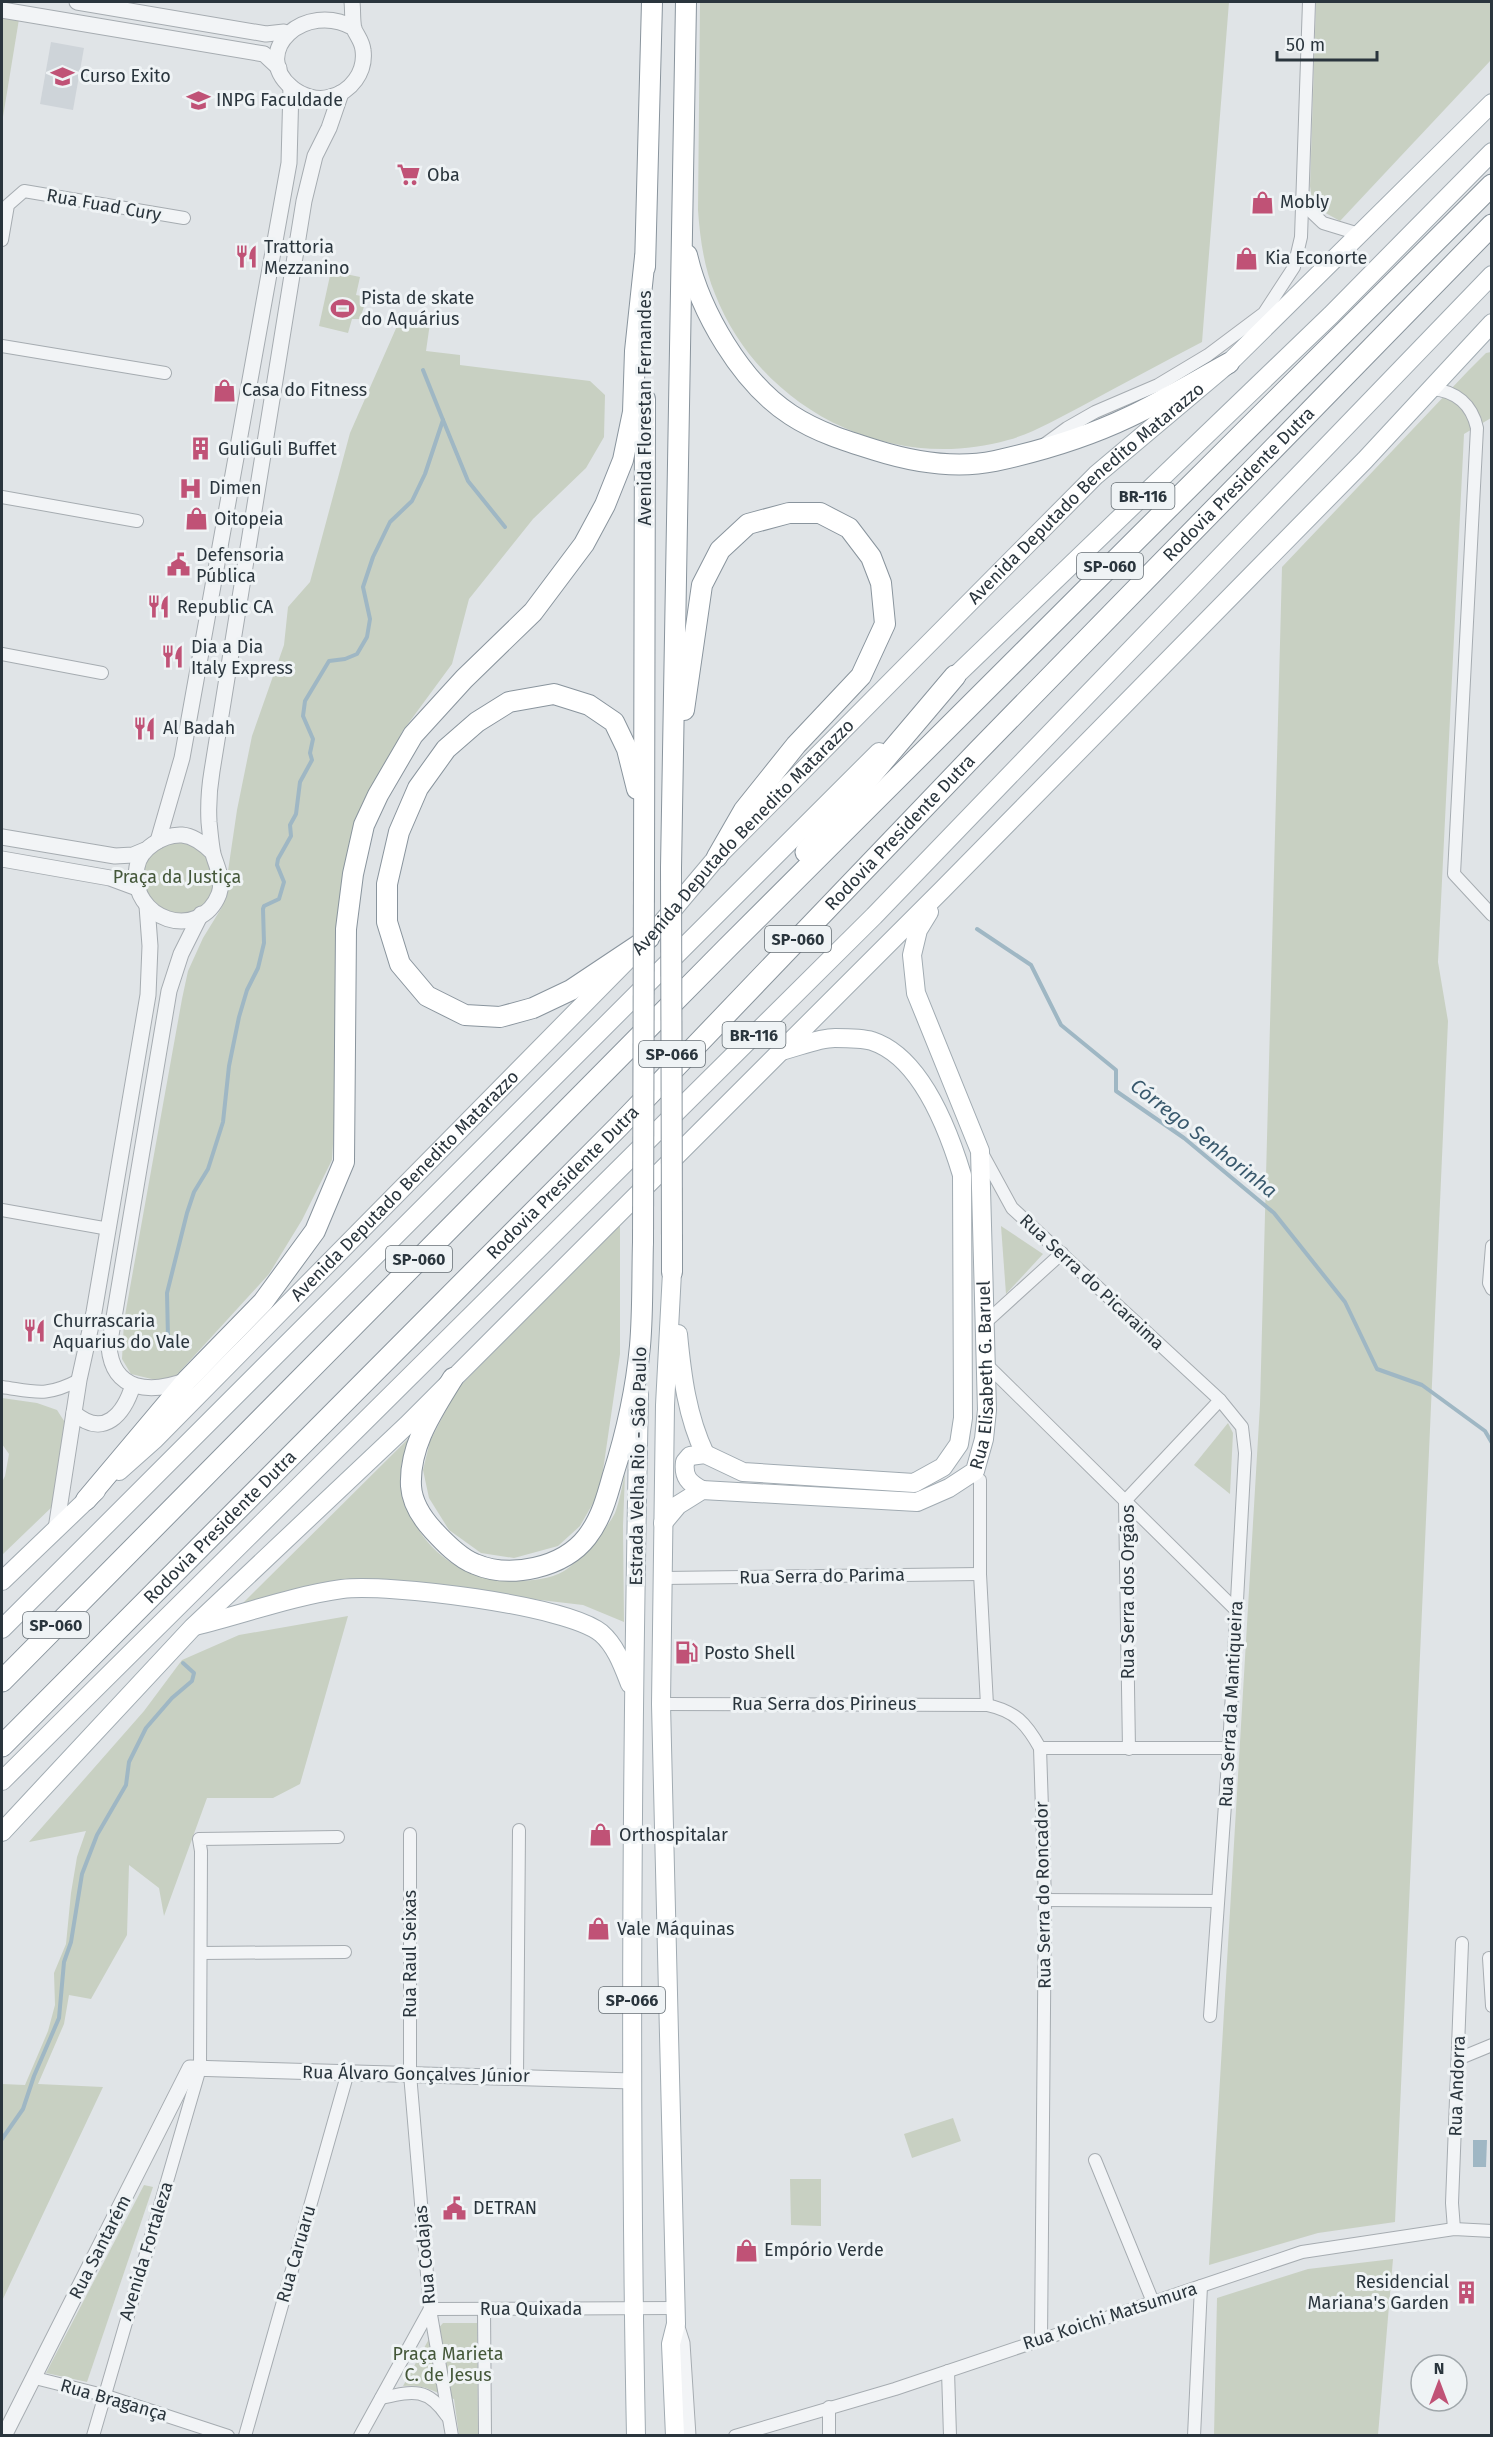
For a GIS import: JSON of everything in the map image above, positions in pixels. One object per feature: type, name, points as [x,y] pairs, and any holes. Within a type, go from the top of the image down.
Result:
[{"type":"highway","name":"Avenida Florestan Fernandes","points":[[644,815],[645,257],[652,2]]},
{"type":"highway","name":"Avenida Florestan Fernandes","points":[[671,811],[686,2]]},
{"type":"highway","name":"Rodovia Presidente Dutra","points":[[2,1681],[728,947],[1491,185]]},
{"type":"highway","name":"Rodovia Presidente Dutra","points":[[2,1746],[619,1126],[978,751],[1491,225]]},
{"type":"highway","points":[[681,229],[690,267],[706,312],[755,384],[790,415],[835,438],[918,462],[993,461],[1084,436],[1130,417],[1229,363]]},
{"type":"highway","points":[[86,1500],[187,1380],[263,1302],[315,1231],[344,1161],[346,929],[353,874],[364,825],[412,735],[464,679],[533,612],[584,544],[605,505],[623,460],[633,412],[635,351],[645,257]]},
{"type":"highway","points":[[671,811],[702,585],[720,550],[748,524],[789,513],[820,513],[849,528],[870,557],[881,583],[885,624],[861,676],[796,746],[752,801],[717,857]]},
{"type":"highway","points":[[728,947],[955,676]]},
{"type":"highway","points":[[644,815],[627,749],[614,722],[588,705],[554,694],[510,702],[477,722],[446,749],[418,788],[399,832],[387,884],[387,922],[400,963],[427,996],[465,1015],[500,1017],[533,1008],[571,990],[649,938]]},
{"type":"highway","name":"SP-066","points":[[671,811],[672,1272]]},
{"type":"highway","name":"Estrada Velha Rio - São Paulo","points":[[640,1347],[643,1242],[644,815]]},
{"type":"highway","points":[[453,1378],[419,1439],[412,1460],[412,1496],[429,1526],[443,1542],[467,1560],[488,1568],[526,1569],[544,1566],[574,1551],[596,1523],[604,1506],[619,1457],[640,1347]]},
{"type":"main road","name":"Avenida Deputado Benedito Matarazzo","points":[[2,1581],[86,1500],[155,1438],[649,938],[717,857],[1096,475],[1229,363],[1491,103]]},
{"type":"main road","name":"BR-116","points":[[2,1629],[955,676],[1331,315],[1491,152]]},
{"type":"main road","name":"Rodovia Presidente Dutra","points":[[2,1781],[874,916],[1491,275]]},
{"type":"main road","points":[[2,1832],[194,1627],[453,1378],[942,890],[1365,460],[1491,323]]},
{"type":"main road","name":"Rua Elisabeth G. Baruel","points":[[702,1490],[917,1502],[949,1488],[975,1471],[985,1430],[986,1322],[981,1150],[916,993],[912,955],[918,930],[942,890]]},
{"type":"main road","name":"Rua Elisabeth G. Baruel","points":[[705,1454],[743,1472],[914,1483],[942,1467],[959,1444],[963,1407],[962,1175],[953,1148],[923,1084],[901,1058],[872,1041],[832,1038],[779,1052]]},
{"type":"main road","points":[[663,1523],[678,1505],[702,1490],[689,1482],[684,1470],[690,1456],[705,1454],[697,1436],[683,1387],[672,1272]]},
{"type":"main road","name":"Estrada Velha Rio - São Paulo","points":[[663,1523],[665,1405],[672,1272]]},
{"type":"main road","name":"Estrada Velha Rio - São Paulo","points":[[633,1691],[640,1347]]},
{"type":"main road","name":"SP-066","points":[[663,1523],[661,1704],[676,2316],[671,2344],[675,2436]]},
{"type":"main road","points":[[194,1627],[312,1594],[370,1587],[410,1589],[509,1605],[577,1621],[600,1632],[611,1644],[633,1691]]},
{"type":"main road","name":"SP-066","points":[[633,1691],[632,2081],[636,2436]]},
{"type":"street","points":[[77,2],[266,34],[284,32]]},
{"type":"street","points":[[2,10],[264,54],[279,68],[291,87],[315,98],[328,98],[351,86],[363,64],[362,45],[354,28],[352,2]]},
{"type":"street","points":[[1037,450],[1066,428],[1095,412],[1158,385],[1208,355],[1264,313],[1294,267],[1301,237],[1303,204],[1309,2]]},
{"type":"street","points":[[279,68],[277,56],[284,32],[300,15],[328,13],[345,20],[354,28]]},
{"type":"street","points":[[158,841],[182,758],[289,163],[291,87]]},
{"type":"street","points":[[145,850],[138,862],[137,888],[141,898],[156,914],[178,921],[201,914],[212,905],[219,893],[222,880],[213,854],[208,798],[296,242],[315,156],[341,93]]},
{"type":"street","name":"Rua Fuad Cury","points":[[2,240],[8,206],[24,191],[184,218]]},
{"type":"street","points":[[1303,204],[1323,223],[1359,234]]},
{"type":"street","points":[[2,346],[165,373]]},
{"type":"street","points":[[1432,389],[1448,392],[1462,400],[1472,413],[1477,428],[1454,874],[1491,915]]},
{"type":"street","points":[[2,497],[136,521]]},
{"type":"street","points":[[2,654],[102,673]]},
{"type":"street","points":[[2,837],[115,856],[133,855],[158,841],[182,835],[205,845],[213,854]]},
{"type":"street","points":[[2,859],[110,878],[137,888]]},
{"type":"street","points":[[56,1529],[79,1380],[109,1229],[148,995],[150,946],[147,906]]},
{"type":"street","points":[[187,1380],[173,1386],[158,1388],[125,1382],[116,1373],[110,1361],[109,1347],[169,991],[181,954],[201,914]]},
{"type":"street","name":"Rua Serra do Picaraima","points":[[981,1150],[1012,1208],[1220,1400]]},
{"type":"street","points":[[2,1210],[109,1229]]},
{"type":"street","points":[[1490,1286],[1491,1246]]},
{"type":"street","points":[[986,1322],[1062,1253]]},
{"type":"street","points":[[986,1364],[1237,1611]]},
{"type":"street","points":[[2,1387],[38,1393],[58,1391],[79,1380]]},
{"type":"street","points":[[74,1413],[83,1421],[92,1423],[111,1420],[124,1409],[133,1385]]},
{"type":"street","name":"Rua Serra dos Orgãos","points":[[1129,1749],[1125,1501],[1220,1400]]},
{"type":"street","name":"Rua Serra da Mantiqueira","points":[[1210,2016],[1229,1748],[1245,1454],[1242,1427],[1220,1400]]},
{"type":"street","points":[[980,1480],[981,1574],[987,1705],[1008,1710],[1023,1724],[1040,1748],[1229,1748]]},
{"type":"street","name":"Rua Serra do Parima","points":[[663,1578],[981,1574]]},
{"type":"street","name":"Rua Serra dos Pirineus","points":[[661,1704],[987,1705]]},
{"type":"street","name":"Rua Serra do Roncador","points":[[1040,1748],[1045,1900],[1041,2339]]},
{"type":"street","points":[[517,2076],[519,1830]]},
{"type":"street","name":"Rua Raul Seixas","points":[[410,1834],[410,2074]]},
{"type":"street","name":"Avenida Fortaleza","points":[[93,2436],[103,2395],[200,2068],[201,1851],[199,1839],[338,1837]]},
{"type":"street","points":[[1045,1900],[1218,1901]]},
{"type":"street","name":"Rua Andorra","points":[[1454,2229],[1452,2203],[1462,1943]]},
{"type":"street","points":[[201,1953],[345,1952]]},
{"type":"street","points":[[1490,1958],[1491,2006]]},
{"type":"street","points":[[1458,2059],[1491,2045]]},
{"type":"street","name":"Rua Santarém","points":[[4,2436],[190,2068],[200,2068]]},
{"type":"street","name":"Rua Álvaro Gonçalves Júnior","points":[[200,2068],[632,2081]]},
{"type":"street","name":"Rua Caruaru","points":[[245,2436],[348,2072]]},
{"type":"street","name":"Rua Codajas","points":[[410,2074],[430,2309],[452,2436]]},
{"type":"street","points":[[1095,2160],[1153,2302]]},
{"type":"street","name":"Rua Koichi Matsumura","points":[[735,2436],[895,2389],[1302,2252],[1454,2229],[1491,2231]]},
{"type":"street","points":[[1194,2436],[1201,2286]]},
{"type":"street","name":"Rua Quixada","points":[[430,2309],[633,2308],[676,2316]]},
{"type":"street","points":[[360,2436],[430,2309]]},
{"type":"street","points":[[484,2310],[485,2436]]},
{"type":"street","points":[[676,2316],[682,2343],[688,2436]]},
{"type":"street","points":[[948,2371],[950,2436]]},
{"type":"street","name":"Rua Bragança","points":[[35,2378],[103,2395],[228,2436]]},
{"type":"street","points":[[381,2398],[403,2393],[427,2394],[438,2402],[449,2419]]},
{"type":"street","points":[[829,2407],[829,2436]]},
{"type":"shaded area","name":"Curso Exito","points":[[51,42],[84,48],[73,110],[40,104]]},
{"type":"green space","points":[[700,2],[1229,2],[1202,342],[1037,429],[1008,440],[963,448],[918,448],[875,439],[834,423],[796,400],[763,370],[736,335],[715,294],[705,263],[698,210]]},
{"type":"green space","points":[[1316,2],[1491,2],[1491,60],[1340,221],[1313,206],[1310,186]]},
{"type":"green space","points":[[2,10],[20,13],[2,123]]},
{"type":"green space","name":"Pista de skate do Aquárius","points":[[331,271],[360,277],[356,295],[367,297],[360,319],[352,319],[348,333],[319,326]]},
{"type":"green space","points":[[431,316],[426,351],[460,355],[460,365],[590,381],[605,395],[604,437],[586,468],[533,519],[469,599],[452,664],[402,732],[360,818],[338,1063],[332,1160],[302,1220],[269,1274],[173,1379],[160,1381],[131,1374],[122,1359],[124,1321],[182,999],[188,971],[203,938],[222,907],[228,889],[228,871],[237,810],[252,736],[284,645],[288,607],[310,582],[350,433],[401,317]]},
{"type":"green space","points":[[1491,352],[1491,418],[1464,434],[1438,962],[1448,1021],[1395,2222],[1318,2233],[1209,2265],[1260,1405],[1282,567],[1468,371],[1486,353]]},
{"type":"green space","name":"Praça da Justiça","points":[[193,841],[215,867],[213,891],[199,911],[186,914],[160,911],[143,895],[141,863],[157,844]]},
{"type":"green space","points":[[620,1224],[620,1354],[600,1491],[580,1526],[558,1546],[514,1558],[481,1553],[449,1530],[429,1498],[423,1470],[430,1441],[457,1389]]},
{"type":"green space","points":[[1001,1226],[1043,1254],[1006,1294]]},
{"type":"green space","points":[[2,1398],[37,1403],[57,1410],[66,1424],[55,1504],[2,1555],[2,1482],[9,1454],[2,1444]]},
{"type":"green space","points":[[1228,1423],[1233,1433],[1230,1494],[1194,1465]]},
{"type":"green space","points":[[412,1435],[401,1466],[404,1493],[410,1514],[421,1533],[435,1550],[452,1563],[471,1573],[492,1579],[527,1581],[540,1579],[559,1574],[570,1567],[612,1519],[625,1473],[624,1622],[583,1605],[369,1580],[236,1610]]},
{"type":"green space","points":[[348,1616],[300,1784],[273,1798],[207,1798],[164,1916],[159,1888],[129,1865],[127,1935],[91,1999],[69,1995],[64,2024],[38,2084],[103,2087],[2,2301],[2,2084],[25,2085],[48,2031],[55,2005],[54,1973],[66,1944],[77,1857],[86,1831],[29,1842],[144,1711],[182,1660],[239,1635]]},
{"type":"green space","points":[[953,2118],[961,2141],[912,2158],[904,2134]]},
{"type":"green space","points":[[790,2179],[821,2179],[821,2226],[791,2225]]},
{"type":"green space","points":[[144,2185],[153,2187],[87,2382],[46,2373]]},
{"type":"green space","points":[[1393,2259],[1378,2435],[1214,2435],[1217,2298],[1308,2269]]},
{"type":"green space","name":"Praça Marieta C. de Jesus","points":[[443,2323],[477,2323],[478,2435],[459,2435],[454,2399],[424,2387],[403,2386],[429,2339]]},
{"type":"water","points":[[1473,2140],[1487,2140],[1486,2167],[1473,2167]]},
{"type":"waterway","points":[[168,1338],[167,1293],[187,1213],[194,1192],[208,1169],[223,1122],[229,1066],[239,1017],[247,990],[258,968],[264,943],[263,909],[264,906],[279,899],[284,882],[277,865],[278,859],[291,836],[290,825],[296,814],[300,782],[312,760],[310,753],[313,739],[303,716],[305,701],[329,661],[345,659],[357,654],[367,637],[370,619],[363,587],[373,557],[390,522],[412,501],[425,474],[443,420],[423,370]]},
{"type":"waterway","name":"Córrego Senhorinha","points":[[443,420],[468,481],[505,527]]},
{"type":"waterway","name":"Córrego Senhorinha","points":[[977,929],[1031,965],[1061,1025],[1116,1070],[1116,1091],[1184,1138],[1274,1213],[1345,1302],[1377,1369],[1422,1385],[1485,1431],[1492,1443]]},
{"type":"waterway","points":[[2,2139],[23,2109],[34,2076],[59,2018],[64,1962],[71,1942],[82,1874],[97,1835],[126,1785],[129,1762],[146,1728],[172,1698],[192,1681],[194,1673],[183,1663]]},
{"type":"place","name":"Curso Exito","points":[[62,76]]},
{"type":"place","name":"INPG Faculdade","points":[[198,100]]},
{"type":"place","name":"Oba","points":[[409,175]]},
{"type":"place","name":"Mobly","points":[[1262,202]]},
{"type":"place","name":"Trattoria Mezzanino","points":[[246,257]]},
{"type":"place","name":"Kia Econorte","points":[[1247,258]]},
{"type":"place","name":"Pista de skate do Aquárius","points":[[343,308]]},
{"type":"place","name":"Casa do Fitness","points":[[224,390]]},
{"type":"place","name":"GuliGuli Buffet","points":[[200,449]]},
{"type":"place","name":"Dimen","points":[[191,488]]},
{"type":"place","name":"Oitopeia","points":[[196,519]]},
{"type":"place","name":"Defensoria Pública","points":[[178,565]]},
{"type":"place","name":"Republic CA","points":[[159,607]]},
{"type":"place","name":"Dia a Dia Italy Express","points":[[173,657]]},
{"type":"place","name":"Al Badah","points":[[145,728]]},
{"type":"place","name":"Churrascaria Aquarius do Vale","points":[[35,1331]]},
{"type":"place","name":"Posto Shell","points":[[686,1653]]},
{"type":"place","name":"Orthospitalar","points":[[601,1835]]},
{"type":"place","name":"Vale Máquinas","points":[[599,1929]]},
{"type":"place","name":"DETRAN","points":[[455,2208]]},
{"type":"place","name":"Empório Verde","points":[[746,2250]]},
{"type":"place","name":"Residencial Mariana's Garden","points":[[1467,2292]]}]
